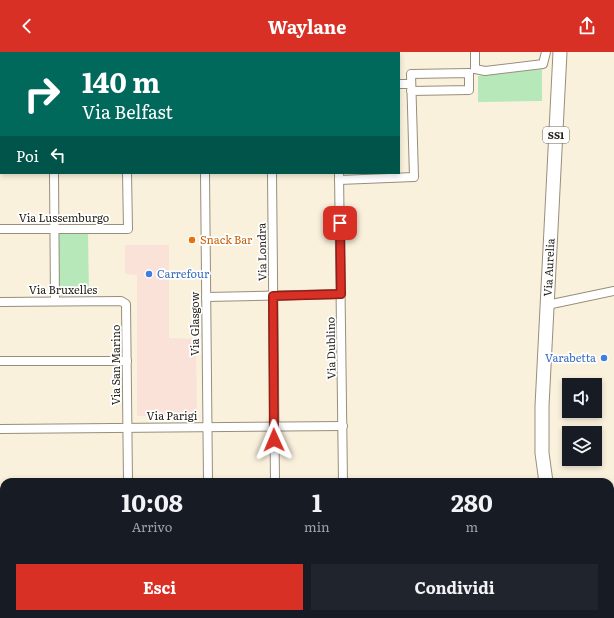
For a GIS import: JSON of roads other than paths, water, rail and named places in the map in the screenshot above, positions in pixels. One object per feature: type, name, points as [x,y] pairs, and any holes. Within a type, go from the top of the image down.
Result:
[{"type":"main road","name":"Via Aurelia","points":[[545,478],[542,452],[542,420],[560,52]]},
{"type":"street","points":[[400,84],[411,88],[469,90],[475,52]]},
{"type":"street","points":[[339,177],[414,177],[411,74],[472,71],[543,64],[546,52]]},
{"type":"street","points":[[54,174],[55,301]]},
{"type":"street","name":"Via Lussemburgo","points":[[0,229],[128,229],[127,174]]},
{"type":"street","name":"Via Glasgow","points":[[205,174],[208,478]]},
{"type":"street","name":"Via Londra","points":[[272,174],[275,478]]},
{"type":"street","name":"Via Dublino","points":[[339,177],[343,478]]},
{"type":"street","points":[[547,306],[614,290]]},
{"type":"street","points":[[206,297],[341,294]]},
{"type":"street","name":"Via Bruxelles","points":[[0,302],[121,301],[125,303]]},
{"type":"street","name":"Via San Marino","points":[[125,303],[127,307],[128,478]]},
{"type":"street","points":[[0,362],[127,361]]},
{"type":"street","name":"Via Parigi","points":[[0,429],[343,426]]},
{"type":"place","name":"Snack Bar","points":[[192,240]]},
{"type":"place","name":"Carrefour","points":[[149,274]]},
{"type":"place","name":"Varabetta","points":[[604,358]]}]
